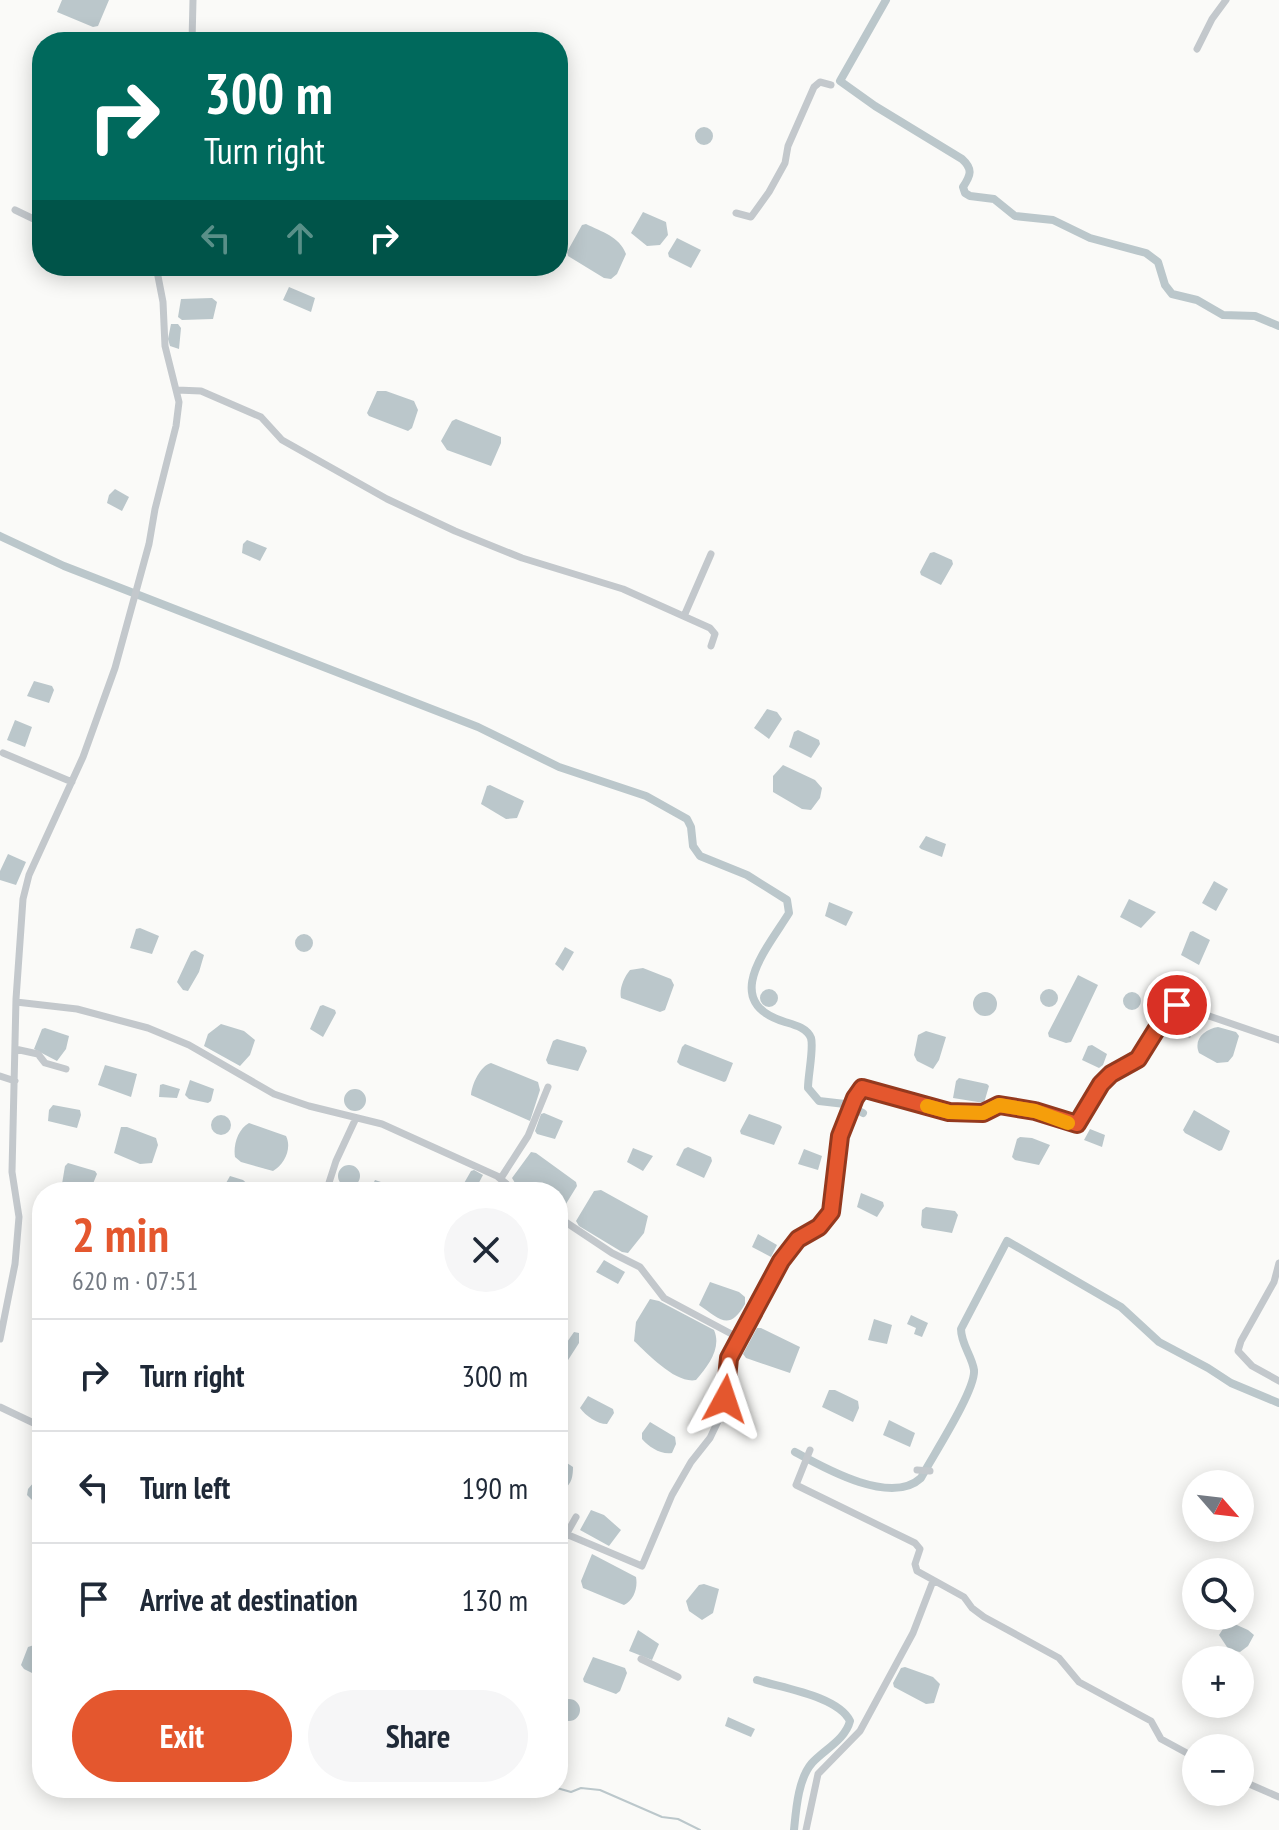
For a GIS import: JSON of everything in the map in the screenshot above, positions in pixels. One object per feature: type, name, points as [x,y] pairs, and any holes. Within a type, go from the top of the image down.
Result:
[{"type":"street","points":[[192,32],[193,0]]},
{"type":"street","points":[[1197,49],[1226,0]]},
{"type":"street","points":[[736,213],[751,217],[757,210],[785,163],[788,146],[814,87],[820,82],[831,85]]},
{"type":"street","points":[[15,210],[32,218]]},
{"type":"street","points":[[0,1339],[15,1264],[19,1217],[12,1172],[16,1002],[22,911],[29,875],[72,782],[115,668],[176,426],[179,402],[165,346],[163,302],[158,276]]},
{"type":"street","points":[[177,390],[201,391],[261,417],[282,440],[387,499],[455,531],[522,558],[623,589],[684,616],[714,631],[711,646]]},
{"type":"street","points":[[684,616],[711,554]]},
{"type":"street","points":[[3,753],[72,782]]},
{"type":"street","points":[[16,1002],[77,1009],[148,1028],[189,1045],[274,1094],[394,1129],[505,1182]]},
{"type":"street","points":[[568,1535],[642,1566],[672,1495],[691,1462],[710,1438],[721,1415],[729,1377],[729,1358],[739,1338],[791,1247],[798,1239],[819,1227],[831,1212],[840,1136],[862,1088],[949,1112],[983,1113],[999,1105],[1035,1111],[1077,1124],[1101,1084],[1111,1074],[1138,1059],[1166,1014],[1177,1005],[1279,1040]]},
{"type":"street","points":[[15,1049],[38,1054],[45,1063],[66,1069]]},
{"type":"street","points":[[0,1076],[15,1081]]},
{"type":"street","points":[[501,1178],[528,1136],[548,1087]]},
{"type":"street","points":[[329,1182],[356,1118]]},
{"type":"street","points":[[568,1224],[612,1253],[640,1267],[664,1298],[739,1338]]},
{"type":"street","points":[[1279,1263],[1274,1282],[1238,1351],[1252,1366],[1279,1381]]},
{"type":"street","points":[[0,1407],[32,1422]]},
{"type":"street","points":[[810,1450],[796,1485],[915,1543],[920,1552],[915,1567],[933,1581],[964,1597],[984,1617],[1059,1658],[1079,1682],[1151,1721],[1161,1739],[1182,1750]]},
{"type":"street","points":[[917,1470],[930,1471]]},
{"type":"street","points":[[568,1531],[576,1517]]},
{"type":"street","points":[[806,1830],[818,1774],[860,1731],[913,1633],[933,1581]]},
{"type":"street","points":[[641,1659],[678,1677]]},
{"type":"street","points":[[1254,1786],[1279,1797]]},
{"type":"shaded area","points":[[62,0],[109,0],[98,26],[93,27],[57,12]]},
{"type":"shaded area","points":[[700,127],[708,127],[713,136],[711,143],[700,145],[695,140],[695,132]]},
{"type":"shaded area","points":[[643,212],[666,222],[668,235],[660,245],[647,246],[631,233]]},
{"type":"shaded area","points":[[582,225],[604,232],[623,248],[626,254],[617,274],[611,279],[604,278],[568,256]]},
{"type":"shaded area","points":[[677,238],[701,250],[691,268],[669,257],[668,253]]},
{"type":"shaded area","points":[[289,287],[315,298],[311,312],[283,300]]},
{"type":"shaded area","points":[[212,298],[217,302],[213,319],[182,320],[178,317],[181,299]]},
{"type":"shaded area","points":[[171,324],[178,324],[181,328],[179,349],[170,346]]},
{"type":"shaded area","points":[[377,391],[414,401],[418,410],[412,428],[408,431],[369,416],[367,413]]},
{"type":"shaded area","points":[[456,419],[501,437],[491,466],[447,450],[441,441]]},
{"type":"shaded area","points":[[115,489],[129,497],[122,511],[107,503]]},
{"type":"shaded area","points":[[247,540],[267,548],[260,561],[242,553]]},
{"type":"shaded area","points":[[930,553],[952,560],[953,564],[941,585],[920,572]]},
{"type":"shaded area","points":[[34,681],[52,686],[54,690],[49,703],[27,696]]},
{"type":"shaded area","points":[[767,709],[777,712],[782,719],[769,739],[754,728]]},
{"type":"shaded area","points":[[15,720],[32,727],[25,747],[7,740]]},
{"type":"shaded area","points":[[798,730],[819,740],[820,744],[811,758],[789,747],[794,732]]},
{"type":"shaded area","points":[[783,765],[815,780],[822,788],[820,798],[811,810],[802,809],[773,792],[773,776]]},
{"type":"shaded area","points":[[490,785],[524,801],[517,818],[506,819],[481,804]]},
{"type":"shaded area","points":[[926,836],[946,844],[942,857],[919,847]]},
{"type":"shaded area","points":[[8,854],[26,862],[16,885],[0,880],[0,871]]},
{"type":"shaded area","points":[[1214,881],[1228,889],[1216,911],[1202,903]]},
{"type":"shaded area","points":[[1129,899],[1156,912],[1141,928],[1120,917]]},
{"type":"shaded area","points":[[829,902],[853,912],[846,926],[825,916]]},
{"type":"shaded area","points":[[136,929],[159,936],[152,954],[130,948]]},
{"type":"shaded area","points":[[1193,931],[1210,940],[1199,965],[1181,955]]},
{"type":"shaded area","points":[[304,934],[313,943],[304,952],[295,943]]},
{"type":"shaded area","points":[[565,947],[574,952],[563,971],[555,964]]},
{"type":"shaded area","points":[[195,950],[204,955],[199,972],[188,991],[183,990],[177,982],[191,952]]},
{"type":"shaded area","points":[[643,968],[671,979],[674,985],[665,1010],[660,1012],[621,998],[621,987],[630,970]]},
{"type":"shaded area","points":[[1078,975],[1098,985],[1071,1042],[1066,1043],[1049,1037],[1048,1033]]},
{"type":"shaded area","points":[[765,989],[773,989],[778,998],[776,1005],[765,1007],[760,1002],[760,994]]},
{"type":"shaded area","points":[[1045,989],[1053,989],[1058,998],[1056,1005],[1045,1007],[1040,1002],[1040,994]]},
{"type":"shaded area","points":[[985,992],[994,995],[997,1004],[994,1013],[985,1016],[976,1013],[973,1004],[976,995]]},
{"type":"shaded area","points":[[1128,992],[1136,992],[1141,1001],[1139,1008],[1128,1010],[1123,1005],[1123,997]]},
{"type":"shaded area","points":[[323,1005],[336,1013],[323,1037],[310,1029]]},
{"type":"shaded area","points":[[1176,1011],[1200,1018],[1190,1038],[1171,1030]]},
{"type":"shaded area","points":[[221,1024],[244,1031],[255,1040],[250,1055],[240,1066],[204,1046],[208,1034]]},
{"type":"shaded area","points":[[1218,1027],[1236,1032],[1239,1036],[1228,1062],[1217,1063],[1199,1053],[1201,1036]]},
{"type":"shaded area","points":[[45,1028],[69,1036],[66,1049],[57,1061],[34,1049]]},
{"type":"shaded area","points":[[926,1031],[946,1037],[933,1069],[917,1061],[914,1055],[918,1035]]},
{"type":"shaded area","points":[[557,1039],[585,1047],[587,1051],[578,1071],[548,1064],[546,1060],[553,1041]]},
{"type":"shaded area","points":[[685,1044],[733,1063],[726,1081],[680,1065],[677,1062]]},
{"type":"shaded area","points":[[1092,1045],[1107,1054],[1099,1068],[1082,1060],[1088,1046]]},
{"type":"shaded area","points":[[491,1063],[538,1082],[540,1090],[530,1121],[471,1095],[477,1076]]},
{"type":"shaded area","points":[[105,1065],[137,1074],[131,1097],[98,1085]]},
{"type":"shaded area","points":[[959,1078],[989,1086],[984,1103],[953,1098]]},
{"type":"shaded area","points":[[190,1080],[214,1089],[211,1101],[189,1099],[185,1095]]},
{"type":"shaded area","points":[[160,1085],[180,1089],[177,1098],[159,1097]]},
{"type":"shaded area","points":[[355,1089],[366,1100],[355,1111],[344,1100]]},
{"type":"shaded area","points":[[53,1105],[80,1110],[77,1128],[48,1121]]},
{"type":"shaded area","points":[[1194,1110],[1230,1131],[1222,1150],[1185,1133],[1183,1130]]},
{"type":"shaded area","points":[[544,1113],[563,1121],[555,1139],[535,1131]]},
{"type":"shaded area","points":[[749,1114],[782,1127],[774,1145],[741,1134]]},
{"type":"shaded area","points":[[217,1115],[225,1115],[231,1125],[225,1135],[217,1135],[211,1129],[211,1121]]},
{"type":"shaded area","points":[[249,1123],[286,1136],[286,1155],[273,1171],[241,1162],[235,1157],[237,1138]]},
{"type":"shaded area","points":[[121,1127],[156,1138],[158,1145],[152,1163],[140,1164],[114,1153]]},
{"type":"shaded area","points":[[1090,1129],[1105,1135],[1102,1147],[1084,1140]]},
{"type":"shaded area","points":[[1020,1137],[1050,1145],[1039,1165],[1012,1157]]},
{"type":"shaded area","points":[[688,1147],[711,1157],[704,1178],[676,1165]]},
{"type":"shaded area","points":[[633,1148],[653,1156],[643,1171],[627,1162]]},
{"type":"shaded area","points":[[804,1149],[822,1156],[818,1170],[798,1164]]},
{"type":"shaded area","points":[[531,1152],[576,1182],[577,1186],[568,1201],[568,1182],[515,1182],[512,1178]]},
{"type":"shaded area","points":[[68,1163],[97,1174],[94,1182],[62,1182]]},
{"type":"shaded area","points":[[345,1166],[353,1166],[359,1172],[358,1182],[339,1180],[339,1172]]},
{"type":"shaded area","points":[[471,1171],[483,1175],[479,1182],[465,1182]]},
{"type":"shaded area","points":[[230,1176],[245,1182],[227,1182]]},
{"type":"shaded area","points":[[601,1190],[648,1216],[644,1233],[628,1253],[579,1226],[576,1221],[594,1191]]},
{"type":"shaded area","points":[[861,1193],[883,1202],[884,1206],[877,1217],[857,1207]]},
{"type":"shaded area","points":[[926,1207],[955,1211],[958,1215],[952,1233],[923,1228],[922,1210]]},
{"type":"shaded area","points":[[758,1234],[777,1245],[771,1257],[752,1247]]},
{"type":"shaded area","points":[[604,1260],[625,1272],[618,1284],[596,1272]]},
{"type":"shaded area","points":[[710,1282],[745,1297],[745,1304],[734,1318],[724,1320],[699,1305]]},
{"type":"shaded area","points":[[650,1299],[714,1330],[715,1350],[696,1380],[680,1378],[672,1373],[634,1341],[636,1322]]},
{"type":"shaded area","points":[[911,1315],[928,1323],[922,1337],[914,1334],[916,1328],[907,1324]]},
{"type":"shaded area","points":[[874,1319],[892,1325],[887,1344],[868,1340]]},
{"type":"shaded area","points":[[757,1328],[800,1347],[790,1373],[746,1358],[743,1354]]},
{"type":"shaded area","points":[[574,1332],[579,1333],[579,1343],[568,1360],[568,1341]]},
{"type":"shaded area","points":[[829,1390],[858,1401],[859,1408],[853,1422],[822,1407]]},
{"type":"shaded area","points":[[588,1396],[613,1409],[614,1413],[607,1424],[592,1419],[580,1408]]},
{"type":"shaded area","points":[[889,1420],[915,1433],[910,1447],[883,1435]]},
{"type":"shaded area","points":[[650,1422],[675,1437],[672,1453],[656,1450],[642,1439],[642,1433]]},
{"type":"shaded area","points":[[568,1464],[573,1467],[568,1485]]},
{"type":"shaded area","points":[[32,1484],[32,1500],[27,1495]]},
{"type":"shaded area","points":[[591,1510],[604,1515],[621,1530],[609,1546],[580,1530]]},
{"type":"shaded area","points":[[592,1554],[636,1577],[634,1593],[627,1603],[624,1605],[583,1588],[581,1581]]},
{"type":"shaded area","points":[[699,1585],[719,1589],[713,1613],[702,1620],[689,1611],[686,1601]]},
{"type":"shaded area","points":[[638,1630],[659,1644],[652,1660],[629,1651]]},
{"type":"shaded area","points":[[1222,1630],[1248,1630],[1254,1635],[1248,1646],[1226,1646],[1219,1635]]},
{"type":"shaded area","points":[[32,1646],[32,1673],[21,1665],[28,1647]]},
{"type":"shaded area","points":[[593,1657],[625,1668],[627,1673],[616,1694],[584,1682]]},
{"type":"shaded area","points":[[901,1668],[933,1677],[940,1684],[934,1703],[926,1704],[894,1687]]},
{"type":"shaded area","points":[[568,1699],[573,1699],[580,1706],[577,1718],[568,1721]]},
{"type":"shaded area","points":[[728,1717],[755,1729],[751,1737],[725,1726]]},
{"type":"waterway","points":[[886,0],[840,81],[962,159],[970,172],[963,187],[965,193],[994,199],[1015,216],[1053,220],[1090,238],[1146,253],[1158,262],[1165,285],[1172,294],[1197,300],[1223,315],[1255,316],[1279,326]]},
{"type":"waterway","points":[[0,536],[64,566],[478,727],[559,767],[646,796],[687,819],[693,846],[700,856],[747,875],[787,900],[789,913],[760,958],[754,974],[752,988],[755,1002],[766,1013],[800,1027],[811,1038],[808,1088],[819,1101],[845,1104],[863,1113]]},
{"type":"waterway","points":[[795,1452],[840,1475],[876,1486],[908,1486],[921,1478],[973,1380],[974,1370],[961,1329],[1007,1241],[1121,1307],[1159,1342],[1231,1383],[1279,1403]]},
{"type":"waterway","points":[[757,1680],[822,1699],[844,1712],[850,1721],[839,1739],[807,1770],[798,1795],[794,1830]]},
{"type":"waterway","points":[[568,1791],[581,1788],[600,1790],[700,1830]]},
{"type":"slow traffic","points":[[927,1106],[949,1112],[983,1113],[999,1105],[1035,1111],[1068,1123]]},
{"type":"route","points":[[725,1399],[729,1358],[781,1261],[798,1239],[819,1227],[831,1212],[840,1136],[862,1088],[936,1110],[983,1113],[999,1105],[1035,1111],[1077,1124],[1101,1084],[1111,1074],[1138,1059],[1166,1014],[1177,1005]]}]
